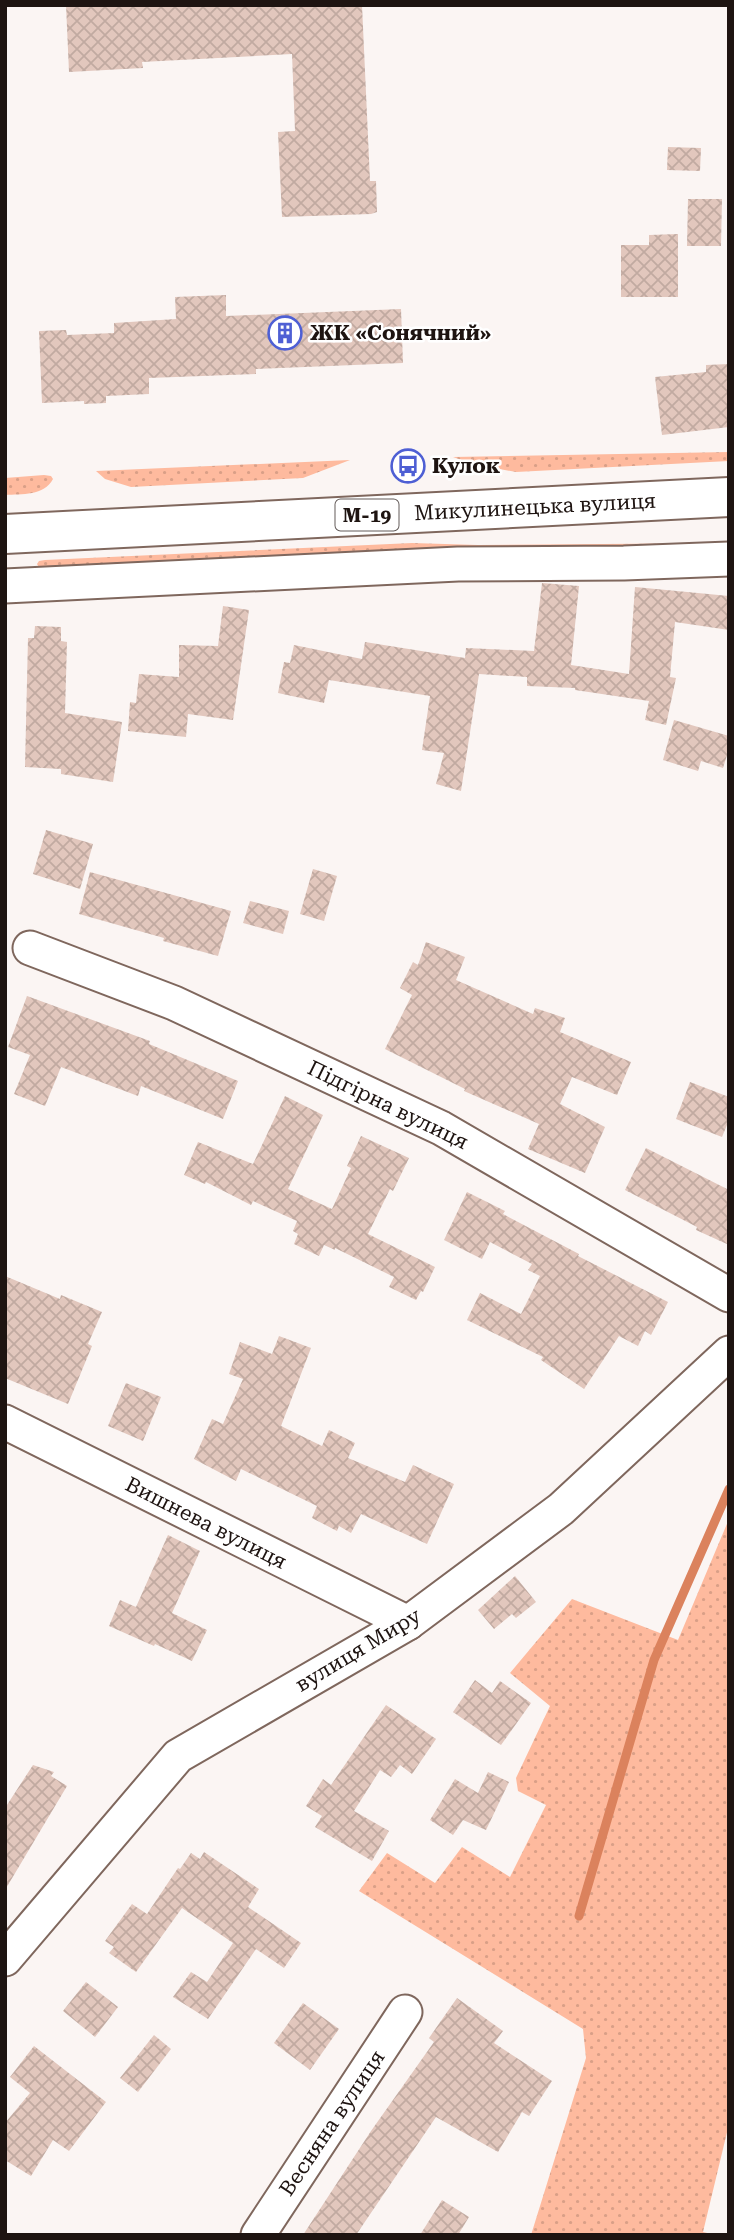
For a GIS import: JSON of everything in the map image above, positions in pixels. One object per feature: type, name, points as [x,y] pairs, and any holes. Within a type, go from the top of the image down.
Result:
[{"type":"highway","name":"Микулинецька вулиця","points":[[5,534],[729,497]]},
{"type":"street","points":[[5,586],[457,564],[729,559]]},
{"type":"street","name":"Підгірна вулиця","points":[[30,948],[174,1003],[441,1128],[729,1295]]},
{"type":"street","name":"вулиця Миру","points":[[6,1955],[178,1756],[408,1623],[561,1509],[729,1353]]},
{"type":"street","name":"Вишнева вулиця","points":[[5,1422],[408,1623]]},
{"type":"street","name":"Весняна вулиця","points":[[258,2235],[405,2012]]},
{"type":"shaded area","points":[[729,452],[729,461],[516,472],[473,464],[453,457]]},
{"type":"shaded area","points":[[350,460],[303,478],[131,487],[105,479],[96,471]]},
{"type":"shaded area","points":[[44,475],[53,479],[44,489],[32,493],[5,495],[5,478]]},
{"type":"shaded area","points":[[412,543],[729,543],[41,571],[37,564],[45,560]]},
{"type":"shaded area","points":[[729,1519],[729,2124],[703,2232],[716,2235],[531,2235],[586,2058],[583,2029],[359,1891],[387,1853],[435,1883],[462,1847],[510,1877],[546,1805],[518,1791],[516,1778],[550,1706],[510,1673],[572,1599],[678,1640]]},
{"type":"building","points":[[66,5],[362,5],[370,181],[376,181],[377,212],[282,217],[278,132],[295,131],[292,54],[142,62],[143,68],[69,72]]},
{"type":"building","points":[[668,147],[701,148],[700,171],[667,170]]},
{"type":"building","points":[[688,199],[722,199],[721,246],[687,246]]},
{"type":"building","points":[[678,234],[678,297],[621,297],[621,245],[649,245],[649,235]]},
{"type":"building","name":"ЖК «Сонячний»","points":[[226,295],[226,316],[401,309],[403,363],[256,369],[256,374],[149,378],[149,394],[106,396],[106,403],[42,403],[39,331],[66,330],[67,335],[114,333],[114,323],[176,319],[175,297]]},
{"type":"building","points":[[729,364],[729,427],[662,435],[655,377],[706,372],[706,365]]},
{"type":"building","points":[[542,583],[579,586],[571,665],[629,674],[635,587],[729,596],[729,630],[675,622],[670,677],[676,678],[666,725],[645,720],[649,701],[575,688],[527,686],[527,677],[479,674],[461,791],[436,784],[444,753],[422,750],[430,696],[329,680],[324,703],[278,693],[284,662],[290,663],[294,645],[362,659],[365,642],[465,658],[466,648],[534,651]]},
{"type":"building","points":[[223,606],[249,610],[233,720],[188,714],[186,737],[128,731],[130,702],[136,703],[139,674],[179,677],[179,645],[218,646]]},
{"type":"building","points":[[35,626],[61,627],[61,641],[67,642],[65,713],[122,722],[113,782],[61,774],[61,769],[25,767],[28,638],[34,638]]},
{"type":"building","points":[[674,720],[729,736],[729,749],[723,768],[701,761],[698,771],[663,760]]},
{"type":"building","points":[[46,830],[93,844],[80,889],[33,874]]},
{"type":"building","points":[[313,869],[337,876],[324,921],[300,914]]},
{"type":"building","points":[[90,872],[231,911],[218,956],[79,914]]},
{"type":"building","points":[[250,901],[289,911],[283,934],[243,923]]},
{"type":"building","points":[[426,942],[465,957],[456,980],[533,1014],[535,1008],[565,1018],[560,1032],[631,1062],[617,1095],[572,1077],[560,1104],[605,1127],[585,1173],[528,1149],[539,1124],[464,1091],[465,1089],[385,1049],[412,995],[400,988],[413,962],[418,965]]},
{"type":"building","points":[[27,996],[150,1041],[149,1044],[238,1081],[223,1119],[141,1086],[138,1096],[61,1067],[45,1106],[14,1094],[30,1055],[8,1047]]},
{"type":"building","points":[[690,1082],[729,1097],[729,1120],[722,1137],[676,1119]]},
{"type":"building","points":[[285,1096],[323,1115],[288,1189],[332,1209],[351,1168],[347,1166],[361,1136],[409,1158],[368,1234],[435,1267],[416,1300],[389,1287],[394,1277],[335,1248],[324,1245],[319,1256],[294,1244],[298,1234],[293,1231],[297,1221],[253,1201],[251,1205],[206,1182],[205,1184],[184,1175],[198,1142],[253,1164]]},
{"type":"building","points":[[646,1148],[729,1190],[729,1245],[696,1230],[697,1227],[625,1190]]},
{"type":"building","points":[[467,1192],[505,1211],[503,1214],[579,1254],[578,1256],[668,1302],[651,1335],[645,1331],[638,1346],[619,1336],[584,1389],[541,1360],[543,1357],[467,1320],[480,1293],[521,1314],[540,1276],[528,1270],[532,1264],[490,1242],[482,1259],[444,1240]]},
{"type":"building","points":[[5,1276],[60,1299],[61,1295],[102,1312],[88,1344],[92,1346],[68,1404],[5,1378]]},
{"type":"building","points":[[279,1336],[311,1348],[281,1426],[322,1446],[329,1430],[355,1443],[348,1458],[405,1482],[413,1465],[454,1484],[427,1544],[361,1514],[351,1533],[339,1526],[337,1531],[312,1518],[317,1506],[241,1469],[236,1481],[194,1459],[212,1419],[223,1424],[243,1379],[229,1374],[240,1342],[272,1354]]},
{"type":"building","points":[[126,1383],[161,1397],[143,1441],[108,1426]]},
{"type":"building","points":[[168,1535],[200,1551],[172,1613],[207,1630],[192,1661],[109,1626],[120,1600],[136,1607]]},
{"type":"building","points":[[515,1576],[536,1602],[516,1618],[512,1614],[494,1629],[478,1610]]},
{"type":"building","points":[[475,1680],[492,1693],[500,1681],[531,1703],[501,1745],[453,1712]]},
{"type":"building","points":[[386,1705],[436,1739],[412,1774],[400,1765],[391,1777],[380,1770],[354,1811],[389,1831],[372,1861],[315,1827],[322,1816],[306,1806],[323,1779],[331,1785]]},
{"type":"building","points":[[33,1765],[54,1772],[51,1776],[67,1786],[5,1890],[5,1808]]},
{"type":"building","points":[[488,1772],[509,1782],[486,1830],[463,1820],[453,1835],[430,1820],[455,1779],[478,1793]]},
{"type":"building","points":[[204,1852],[259,1889],[248,1907],[301,1943],[284,1968],[256,1949],[208,2019],[173,1997],[191,1972],[207,1982],[233,1943],[182,1908],[136,1972],[109,1953],[114,1947],[105,1941],[132,1904],[147,1914],[191,1853],[200,1859]]},
{"type":"building","points":[[86,1982],[118,2007],[95,2037],[63,2011]]},
{"type":"building","points":[[457,1998],[503,2031],[494,2043],[552,2081],[529,2116],[522,2112],[498,2152],[436,2117],[356,2235],[303,2235],[371,2131],[434,2042],[429,2038]]},
{"type":"building","points":[[303,2003],[339,2029],[310,2070],[274,2043]]},
{"type":"building","points":[[154,2035],[171,2049],[138,2092],[120,2078]]},
{"type":"building","points":[[34,2046],[106,2102],[69,2151],[53,2140],[31,2176],[5,2160],[5,2123],[30,2093],[10,2077]]},
{"type":"building","points":[[442,2200],[469,2217],[458,2235],[420,2235]]},
{"type":"waterway","points":[[579,1916],[654,1660],[729,1489]]},
{"type":"place","name":"ЖК «Сонячний»","points":[[285,333]]},
{"type":"place","name":"Кулок","points":[[408,466]]}]
